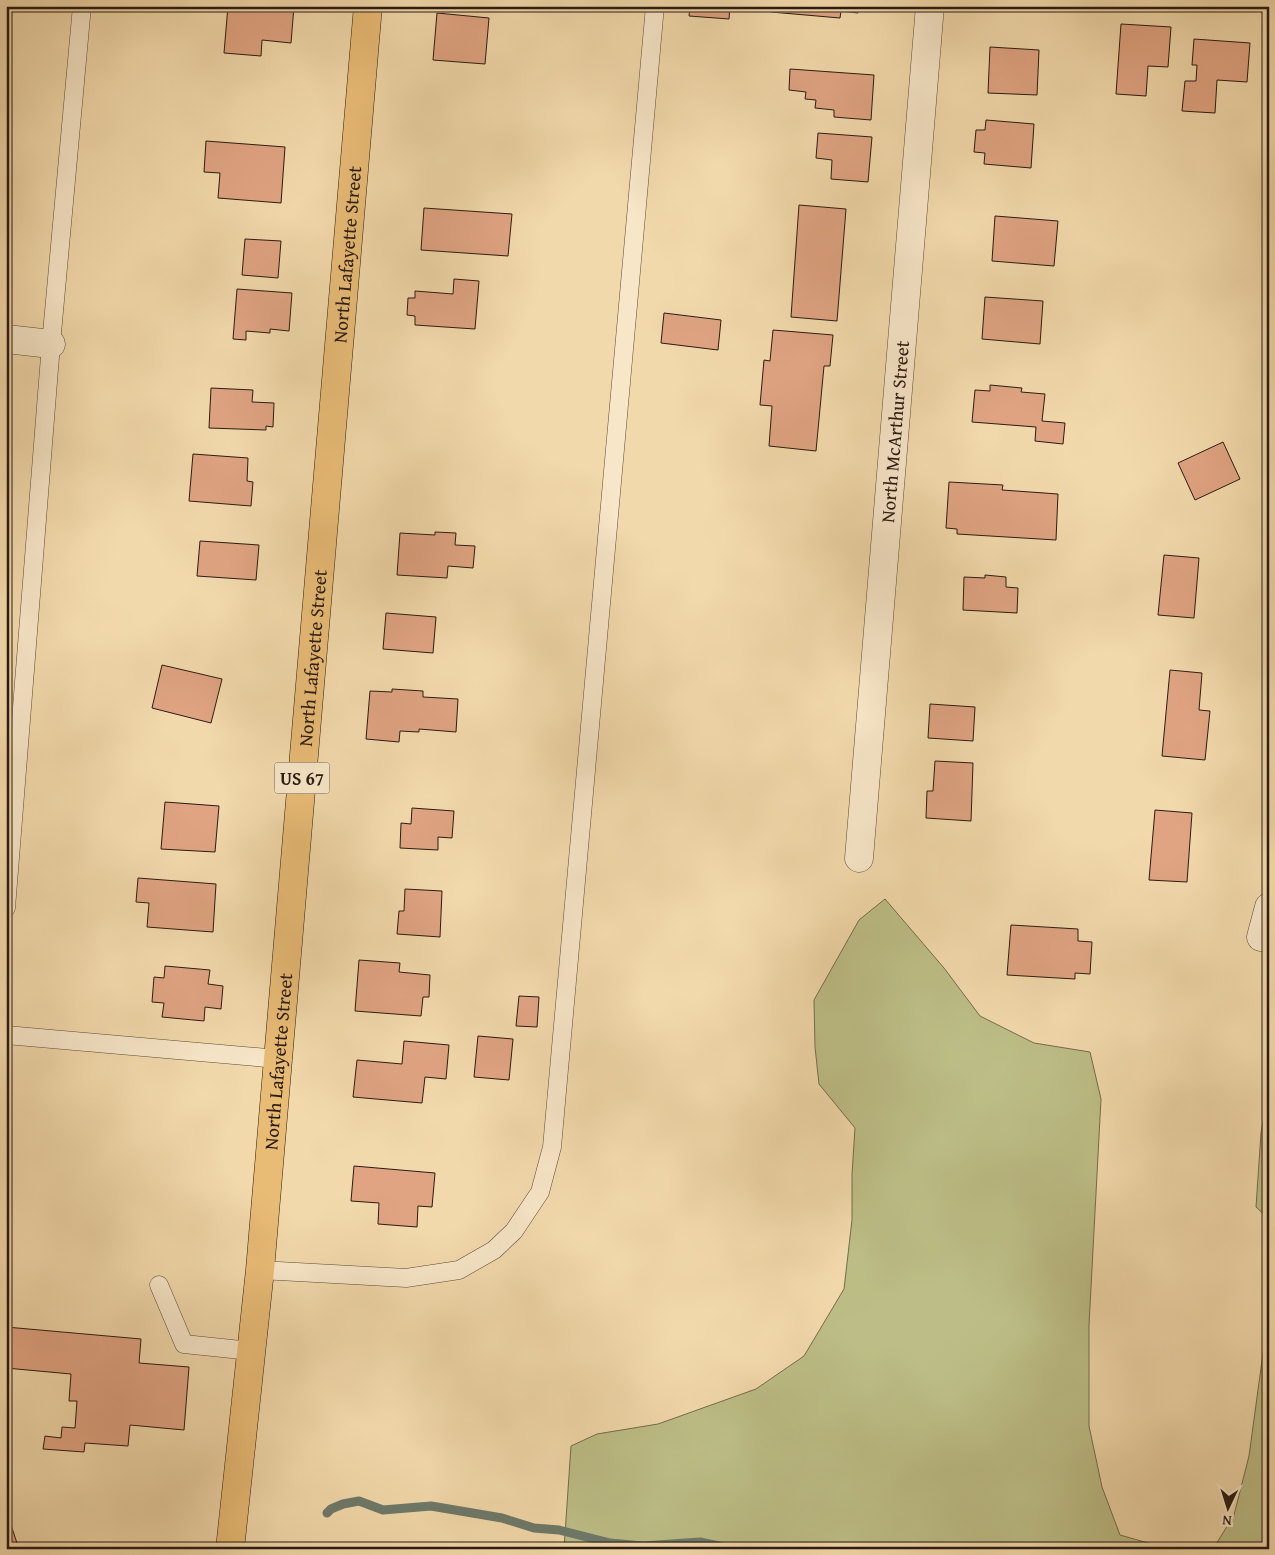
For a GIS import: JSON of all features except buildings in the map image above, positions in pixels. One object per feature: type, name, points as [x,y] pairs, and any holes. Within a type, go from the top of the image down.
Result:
[{"type":"highway","name":"North Lafayette Street","points":[[230,1549],[260,1270],[368,6]]},
{"type":"street","name":"North McArthur Street","points":[[858,858],[930,6]]},
{"type":"street","points":[[6,339],[51,344]]},
{"type":"street","points":[[1261,937],[1269,907]]},
{"type":"lane","points":[[6,908],[51,344],[82,6]]},
{"type":"lane","points":[[260,1270],[406,1278],[458,1270],[494,1250],[501,1244],[514,1231],[540,1192],[552,1147],[655,6]]},
{"type":"lane","points":[[6,1035],[278,1059]]},
{"type":"lane","points":[[159,1285],[184,1344],[251,1351]]},
{"type":"green space","points":[[885,899],[944,968],[980,1016],[1034,1043],[1090,1052],[1101,1099],[1089,1325],[1089,1426],[1102,1487],[1120,1535],[1169,1549],[564,1549],[571,1446],[597,1434],[658,1424],[756,1389],[804,1356],[844,1289],[852,1220],[855,1128],[819,1084],[815,1047],[814,1000],[859,920]]},
{"type":"green space","points":[[1269,1088],[1269,1219],[1256,1207],[1261,1133]]},
{"type":"green space","points":[[1269,1276],[1269,1549],[1213,1549],[1234,1515],[1249,1456],[1264,1346]]},
{"type":"waterway","points":[[327,1513],[331,1509],[343,1504],[359,1501],[383,1510],[431,1506],[502,1518],[534,1528],[559,1530],[610,1543],[643,1546],[700,1542],[725,1549]]}]
